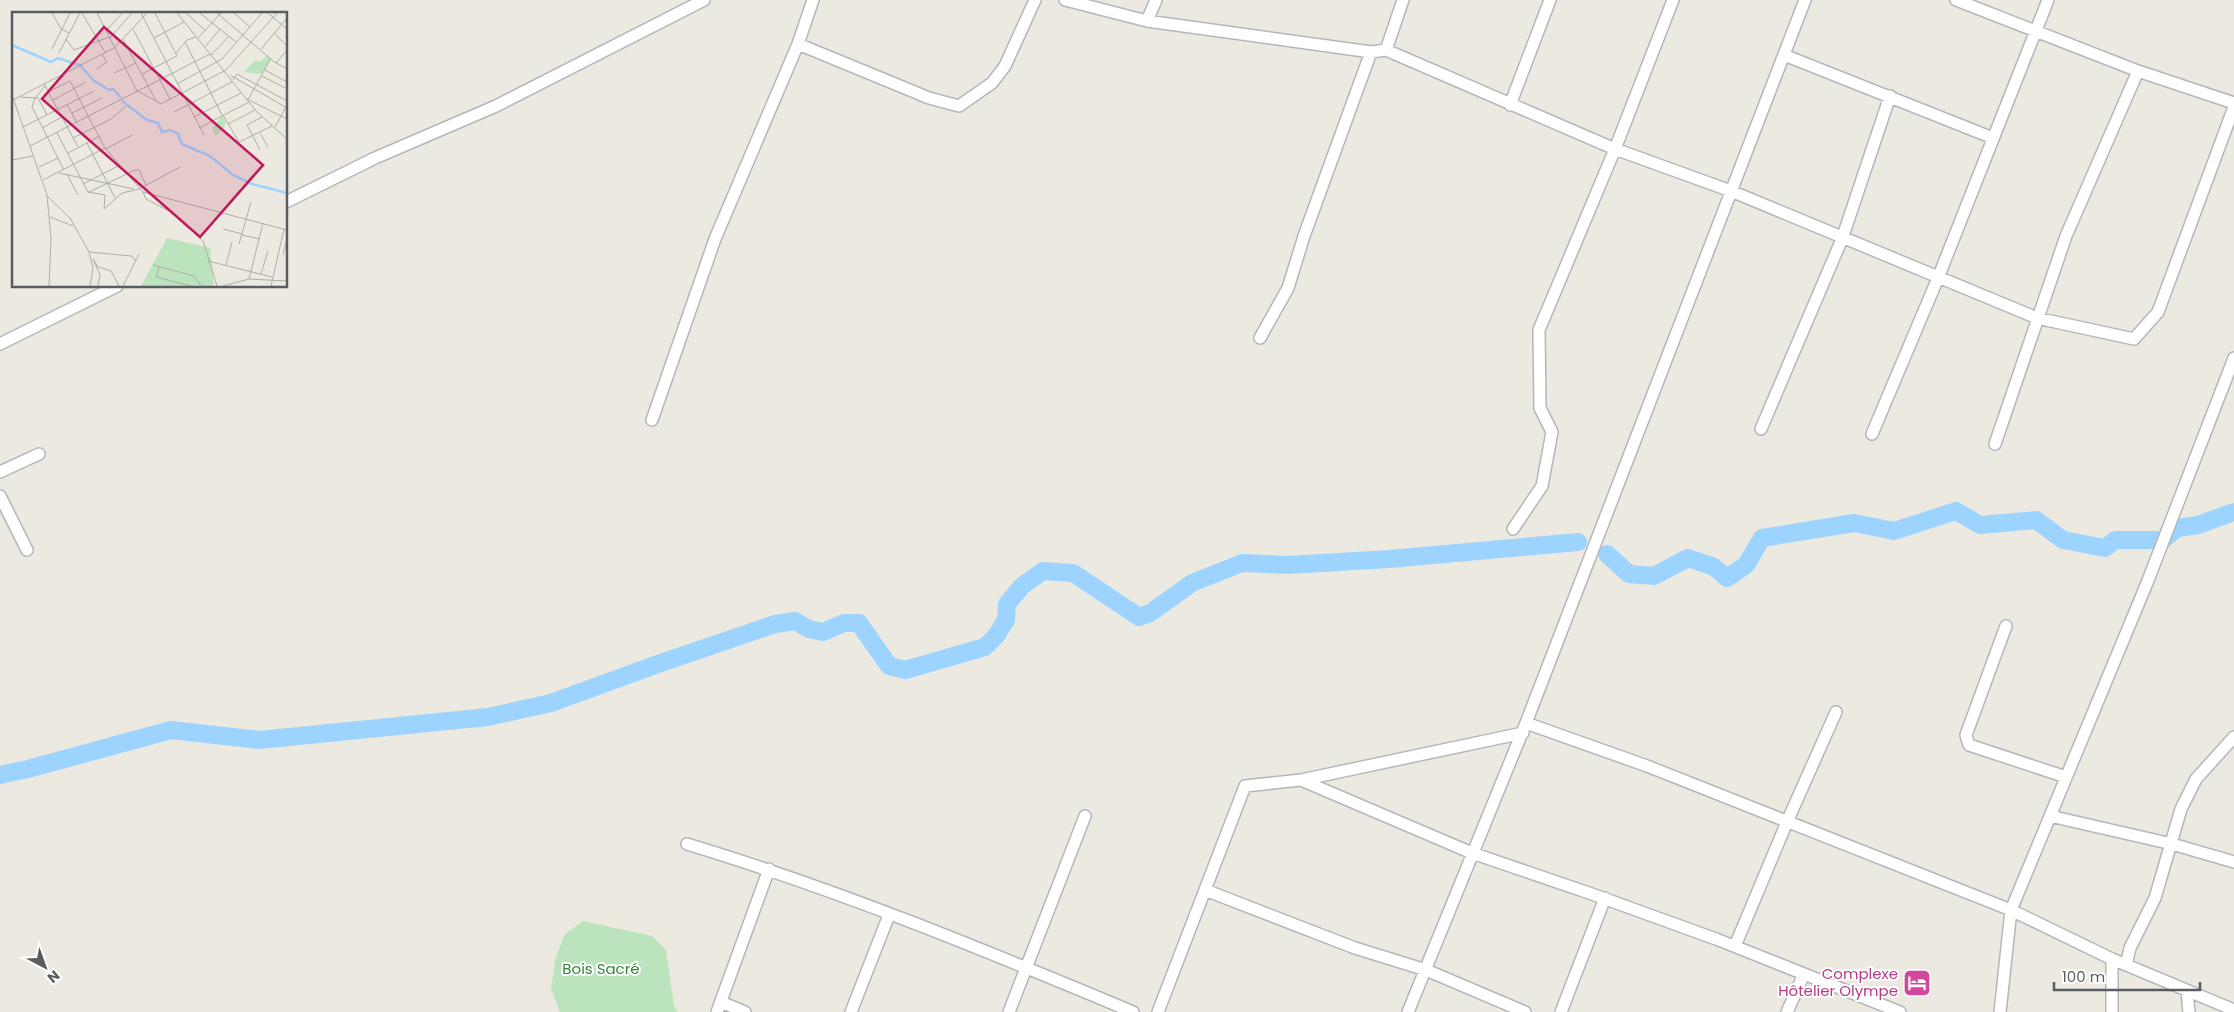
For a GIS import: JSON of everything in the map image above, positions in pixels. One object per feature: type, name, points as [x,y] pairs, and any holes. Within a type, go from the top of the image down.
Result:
[{"type":"street","points":[[288,201],[375,158],[496,106],[704,0]]},
{"type":"street","points":[[652,420],[715,239],[798,44],[813,0]]},
{"type":"street","points":[[798,44],[929,98],[959,106],[992,83],[1005,66],[1035,0]]},
{"type":"street","points":[[1065,0],[1147,21],[1371,52],[1386,50],[1616,149],[1731,191],[1842,239],[2037,318],[2134,338],[2158,312],[2234,105],[2138,71],[1956,0]]},
{"type":"street","points":[[1147,21],[1156,0]]},
{"type":"street","points":[[1386,50],[1403,0]]},
{"type":"street","points":[[1510,105],[1550,0]]},
{"type":"street","points":[[1513,529],[1542,486],[1552,432],[1540,408],[1539,330],[1616,149],[1672,0]]},
{"type":"street","points":[[1408,1012],[1524,728],[1805,0]]},
{"type":"street","points":[[1872,434],[1938,278],[2048,0]]},
{"type":"street","points":[[1260,338],[1288,288],[1304,236],[1371,52]]},
{"type":"street","points":[[1784,55],[1993,138]]},
{"type":"street","points":[[1995,444],[2066,236],[2138,71]]},
{"type":"street","points":[[1761,429],[1842,239],[1890,96]]},
{"type":"street","points":[[0,344],[113,288]]},
{"type":"street","points":[[2000,1012],[2011,910],[2147,583],[2234,358]]},
{"type":"street","points":[[0,472],[39,454]]},
{"type":"street","points":[[0,496],[26,550]]},
{"type":"street","points":[[2006,626],[1966,735],[1970,745],[2066,777]]},
{"type":"street","points":[[1735,946],[1836,712]]},
{"type":"street","points":[[1158,1012],[1245,786],[1300,780],[1524,728],[1647,766],[2011,910],[2112,959],[2187,992],[2234,1010]]},
{"type":"street","points":[[2126,965],[2130,948],[2155,898],[2181,809],[2196,779],[2234,737]]},
{"type":"street","points":[[1300,780],[1472,853],[1605,898],[1735,946],[1900,1012]]},
{"type":"street","points":[[1009,1012],[1084,816]]},
{"type":"street","points":[[2050,816],[2172,844],[2234,862]]},
{"type":"street","points":[[687,844],[769,869],[1027,968],[1133,1012]]},
{"type":"street","points":[[745,1012],[719,1007],[769,869]]},
{"type":"street","points":[[1205,890],[1355,948],[1426,970],[1525,1012]]},
{"type":"street","points":[[1561,1012],[1605,898]]},
{"type":"street","points":[[852,1012],[889,915]]},
{"type":"street","points":[[2112,959],[2112,1012]]},
{"type":"street","points":[[1787,1012],[1804,974]]},
{"type":"street","points":[[2187,992],[2189,1012]]},
{"type":"green space","name":"Bois Sacré","points":[[583,921],[652,936],[666,950],[674,1006],[678,1012],[560,1012],[551,989],[555,961],[564,935]]},
{"type":"waterway","points":[[1607,554],[1629,574],[1654,576],[1688,558],[1714,567],[1727,578],[1746,565],[1762,538],[1854,523],[1894,531],[1956,511],[1980,525],[2036,520],[2063,540],[2105,548],[2115,540],[2163,540],[2177,528],[2198,525],[2234,512]]},
{"type":"waterway","points":[[0,775],[171,730],[259,740],[488,717],[551,703],[775,624],[795,621],[809,629],[823,632],[844,623],[859,623],[889,666],[905,670],[985,647],[996,636],[1006,620],[1007,604],[1022,586],[1043,571],[1073,573],[1139,617],[1150,613],[1192,583],[1242,563],[1289,565],[1389,559],[1578,542]]},
{"type":"place","name":"Complexe Hôtelier Olympe","points":[[1917,983]]}]
